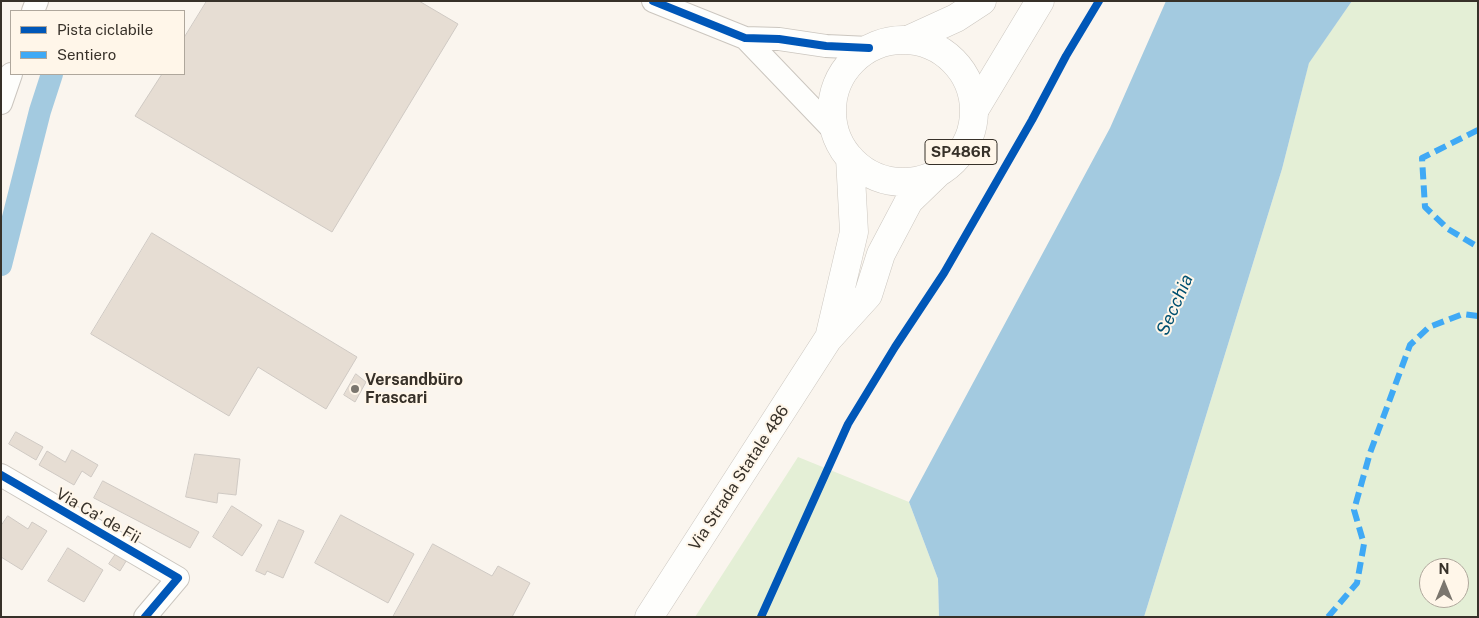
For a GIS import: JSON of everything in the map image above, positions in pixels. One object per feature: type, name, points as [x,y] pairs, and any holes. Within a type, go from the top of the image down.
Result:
[{"type":"main road","name":"SP486R","points":[[910,39],[956,18],[982,1]]},
{"type":"main road","name":"SP486R","points":[[975,109],[1040,1]]},
{"type":"main road","name":"SP486R","points":[[828,339],[868,295],[881,254],[909,201],[958,157],[971,135],[975,109],[972,89],[963,70],[948,55],[930,44],[910,39],[889,40],[869,48],[856,57],[845,69],[837,84],[832,108],[834,132],[850,158],[869,174],[892,181],[915,181],[938,173]]},
{"type":"main road","name":"SP486R","points":[[828,339],[854,232],[850,158]]},
{"type":"main road","name":"Via Strada Statale 486","points":[[649,617],[828,339]]},
{"type":"street","points":[[653,1],[745,38],[779,39],[826,46],[869,48]]},
{"type":"street","points":[[745,38],[834,132]]},
{"type":"street","points":[[2,99],[12,75]]},
{"type":"street","name":"Via Ca' de Fii","points":[[2,478],[178,578],[144,617]]},
{"type":"green space","points":[[1352,1],[1478,1],[1478,617],[1144,617],[1282,169],[1309,62]]},
{"type":"green space","points":[[798,457],[909,502],[938,579],[939,617],[695,617]]},
{"type":"water","name":"Secchia","points":[[1166,1],[1352,1],[1309,63],[1282,169],[1144,617],[939,617],[938,579],[909,502],[1110,128]]},
{"type":"building","points":[[207,1],[419,1],[458,24],[332,232],[135,116],[161,75],[185,75],[185,36]]},
{"type":"building","points":[[152,233],[357,357],[326,409],[258,367],[229,416],[91,334]]},
{"type":"building","name":"Versandbüro Frascari","points":[[356,374],[366,382],[355,402],[344,395]]},
{"type":"building","points":[[16,432],[43,447],[36,460],[9,444]]},
{"type":"building","points":[[72,450],[98,465],[91,477],[82,471],[74,485],[39,465],[47,451],[65,462]]},
{"type":"building","points":[[195,454],[240,459],[236,495],[218,493],[217,503],[186,497]]},
{"type":"building","points":[[103,481],[199,532],[190,548],[94,498]]},
{"type":"building","points":[[232,506],[262,525],[242,556],[213,537]]},
{"type":"building","points":[[341,515],[414,554],[388,603],[315,563]]},
{"type":"building","points":[[8,516],[28,529],[32,522],[47,531],[22,570],[1,557],[1,526]]},
{"type":"building","points":[[279,520],[304,531],[283,578],[267,571],[265,575],[256,571]]},
{"type":"building","points":[[433,544],[492,576],[498,566],[530,583],[512,617],[393,617]]},
{"type":"building","points":[[68,548],[103,570],[84,602],[48,581]]},
{"type":"building","points":[[118,551],[128,558],[120,571],[109,564]]},
{"type":"waterway","points":[[1,265],[40,111],[52,75]]},
{"type":"marked path","points":[[1478,130],[1422,158],[1425,207],[1448,229],[1478,247]]},
{"type":"marked path","points":[[1328,617],[1357,583],[1364,544],[1354,510],[1370,453],[1410,345],[1429,327],[1463,314],[1478,316]]},
{"type":"cycle path","points":[[653,1],[745,38],[779,39],[826,46],[869,48]]},
{"type":"cycle path","points":[[761,617],[848,424],[895,347],[944,273],[1099,1]]},
{"type":"cycle path","points":[[1,475],[178,578],[145,617]]},
{"type":"place","name":"Versandbüro Frascari","points":[[355,389]]}]
